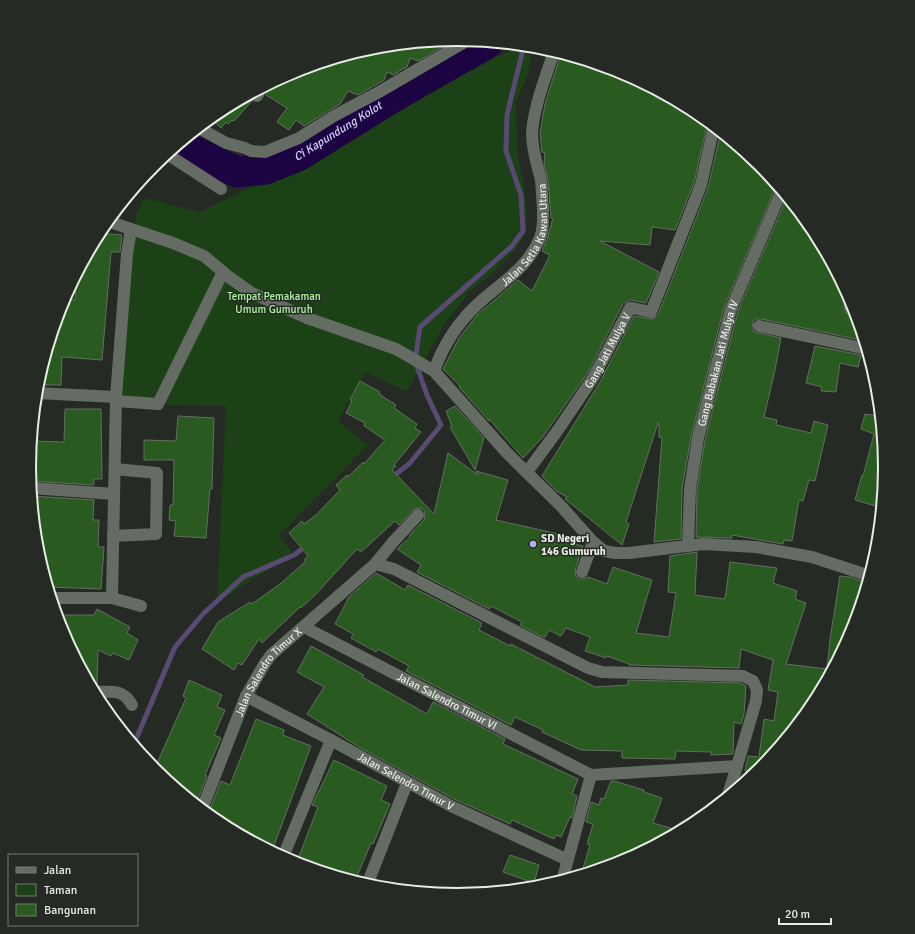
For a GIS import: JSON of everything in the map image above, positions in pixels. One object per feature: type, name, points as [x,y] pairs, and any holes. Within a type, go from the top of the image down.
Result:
[{"type":"street","points":[[204,131],[226,143],[251,151],[264,152],[299,138],[334,116],[458,46]]},
{"type":"street","name":"Jalan Setia Kawan Utara","points":[[430,369],[438,360],[462,320],[478,303],[517,271],[531,257],[541,236],[544,222],[541,182],[533,151],[532,132],[537,107],[552,57]]},
{"type":"street","name":"Gang Jati Mulya V","points":[[526,472],[558,430],[593,378],[630,308],[651,312],[701,185],[713,132]]},
{"type":"street","points":[[172,157],[221,190]]},
{"type":"street","name":"Gang Babakan Jati Mulya IV","points":[[688,546],[690,489],[698,438],[731,309],[780,196]]},
{"type":"street","points":[[113,224],[173,243],[204,256],[250,292],[307,318],[396,349],[430,369],[507,453],[561,506],[594,542],[604,550],[615,553],[629,553],[703,544],[756,548],[812,557],[865,574]]},
{"type":"street","points":[[112,598],[116,399],[127,254],[131,229]]},
{"type":"street","points":[[43,394],[158,404],[223,272]]},
{"type":"street","points":[[759,326],[862,348]]},
{"type":"street","points":[[113,536],[156,534],[157,473],[115,469]]},
{"type":"street","points":[[37,488],[114,494]]},
{"type":"street","name":"Jalan Salendro Timur X","points":[[204,803],[246,696],[265,663],[272,654],[375,564],[418,515]]},
{"type":"street","points":[[582,572],[594,542]]},
{"type":"street","points":[[375,564],[394,569],[588,668],[602,672],[743,676],[753,681],[757,690],[756,701],[730,788]]},
{"type":"street","points":[[57,598],[112,598],[141,606]]},
{"type":"street","name":"Jalan Salendro Timur VI","points":[[304,627],[591,775]]},
{"type":"street","points":[[101,692],[121,693],[128,698],[132,705]]},
{"type":"street","name":"Jalan Selendro Timur V","points":[[246,696],[331,740],[451,806],[568,860]]},
{"type":"street","points":[[286,851],[331,740]]},
{"type":"street","points":[[564,875],[591,775],[737,766]]},
{"type":"street","points":[[369,879],[407,783]]},
{"type":"green space","name":"Tempat Pemakaman Umum Gumuruh","points":[[513,49],[527,52],[531,57],[528,74],[516,102],[517,152],[524,186],[527,211],[526,233],[515,250],[493,273],[470,291],[444,325],[406,391],[365,372],[338,421],[368,445],[279,535],[293,554],[217,602],[226,406],[119,404],[136,215],[144,198],[200,212],[252,187],[313,165],[440,87]]},
{"type":"building","points":[[443,46],[418,61],[410,58],[407,67],[404,69],[402,68],[394,75],[387,72],[384,80],[358,95],[348,91],[340,104],[304,126],[296,120],[289,130],[277,122],[287,108],[266,95],[267,91],[296,78],[348,60],[402,49]]},
{"type":"building","points":[[559,58],[593,68],[644,89],[668,102],[707,128],[694,183],[675,230],[652,227],[650,245],[600,241],[659,272],[646,303],[630,300],[623,304],[587,374],[542,438],[523,458],[459,387],[460,386],[443,369],[459,338],[477,315],[518,280],[532,291],[550,255],[542,251],[547,240],[553,218],[551,218],[548,179],[544,164],[545,153],[542,152],[540,133],[545,104]]},
{"type":"building","points":[[252,100],[252,101],[234,121],[232,120],[228,124],[226,122],[221,128],[215,123]]},
{"type":"building","points":[[720,137],[756,169],[775,190],[724,307],[691,437],[682,489],[681,539],[654,542],[662,438],[659,437],[658,423],[626,522],[629,524],[622,545],[565,499],[567,497],[556,491],[542,476],[600,382],[634,316],[653,319],[658,315],[708,188]]},
{"type":"building","points":[[785,202],[823,256],[846,303],[844,305],[845,312],[851,316],[859,340],[761,319],[756,319],[753,321],[752,328],[754,332],[781,338],[764,417],[777,420],[776,425],[811,433],[814,421],[828,425],[815,481],[809,480],[803,501],[799,500],[792,541],[784,540],[783,544],[732,535],[732,538],[696,537],[697,490],[705,440],[738,311]]},
{"type":"building","points":[[107,234],[122,235],[120,252],[111,252],[102,360],[62,357],[61,385],[44,385],[58,332],[71,299],[75,300],[76,288],[79,281],[92,256]]},
{"type":"building","points":[[815,346],[861,355],[858,367],[840,363],[836,392],[821,391],[822,387],[806,383]]},
{"type":"building","points":[[360,381],[380,392],[379,394],[396,405],[394,408],[417,424],[415,428],[421,432],[394,465],[396,466],[392,470],[434,514],[448,453],[478,475],[476,471],[508,480],[496,520],[572,537],[571,543],[583,546],[575,570],[576,576],[579,579],[588,577],[607,584],[613,567],[652,580],[636,633],[669,637],[676,593],[668,592],[670,556],[697,552],[695,595],[725,599],[730,562],[777,568],[773,583],[797,591],[795,599],[806,603],[786,664],[827,669],[840,576],[850,577],[863,582],[847,628],[823,678],[792,724],[756,765],[749,772],[745,771],[748,756],[759,757],[764,719],[774,721],[778,692],[768,690],[773,660],[741,649],[739,668],[629,665],[607,656],[606,658],[585,651],[590,637],[566,628],[561,636],[549,630],[545,637],[543,637],[520,625],[522,622],[491,606],[489,609],[417,572],[421,565],[397,549],[410,537],[409,536],[424,520],[425,512],[423,509],[419,508],[413,510],[399,525],[395,521],[361,552],[357,549],[316,594],[301,608],[300,607],[262,643],[259,639],[242,665],[238,663],[234,670],[202,649],[218,622],[250,602],[251,604],[256,601],[280,584],[306,561],[304,560],[308,556],[289,533],[302,521],[304,524],[316,515],[340,490],[336,485],[347,475],[348,477],[363,462],[364,464],[385,440],[364,426],[365,423],[346,413],[352,401],[350,400]]},
{"type":"building","points":[[455,406],[484,438],[475,470],[450,427],[452,426],[446,411]]},
{"type":"building","points":[[65,409],[101,409],[102,479],[94,479],[94,485],[37,481],[37,441],[64,442]]},
{"type":"building","points":[[865,414],[875,415],[879,467],[877,506],[855,500],[874,434],[861,429]]},
{"type":"building","points":[[178,416],[214,418],[212,489],[210,489],[206,538],[174,536],[176,521],[169,520],[170,505],[173,505],[174,460],[144,460],[144,440],[176,441]]},
{"type":"building","points":[[37,496],[94,500],[93,520],[99,520],[98,547],[104,547],[101,589],[53,587],[44,549]]},
{"type":"building","points":[[376,573],[405,590],[408,585],[482,623],[479,630],[510,646],[511,644],[595,687],[628,685],[628,680],[741,683],[746,686],[744,714],[741,724],[734,722],[733,754],[711,755],[711,752],[676,751],[675,759],[622,758],[622,751],[581,750],[542,732],[543,730],[515,717],[511,725],[406,671],[409,666],[378,649],[376,652],[351,638],[353,634],[335,624],[349,597]]},
{"type":"building","points":[[97,609],[130,627],[127,633],[138,640],[129,660],[113,653],[111,656],[98,650],[96,684],[79,653],[63,615],[94,615]]},
{"type":"building","points":[[311,646],[364,675],[362,677],[427,714],[433,702],[505,739],[503,744],[578,779],[572,794],[577,796],[572,818],[570,817],[561,837],[556,835],[554,839],[512,820],[510,824],[454,799],[359,747],[307,714],[324,687],[297,672]]},
{"type":"building","points":[[189,680],[222,695],[217,707],[225,710],[214,735],[221,738],[205,775],[207,776],[198,799],[157,763],[186,698],[183,696]]},
{"type":"building","points":[[256,719],[284,730],[283,735],[311,746],[274,846],[247,832],[210,808],[221,781],[230,785]]},
{"type":"building","points":[[334,760],[387,786],[381,800],[390,804],[357,876],[322,866],[299,857],[318,807],[312,805]]},
{"type":"building","points":[[611,781],[644,790],[644,792],[662,798],[653,823],[673,829],[644,845],[583,869],[590,845],[587,844],[593,824],[586,822],[591,802],[599,805],[601,798],[604,799]]},
{"type":"building","points":[[510,855],[539,865],[535,881],[531,882],[503,872]]},
{"type":"waterway","name":"Ci Kapundung Kolot","points":[[184,147],[237,172],[266,169],[298,156],[386,101],[482,46]]},
{"type":"waterway","points":[[391,478],[410,463],[441,425],[427,395],[415,361],[420,327],[512,246],[523,231],[521,195],[506,151],[507,115],[523,51]]},
{"type":"waterway","points":[[136,739],[175,647],[203,614],[243,577],[294,555],[307,545]]},
{"type":"place","name":"SD Negeri 146 Gumuruh","points":[[533,544]]}]
